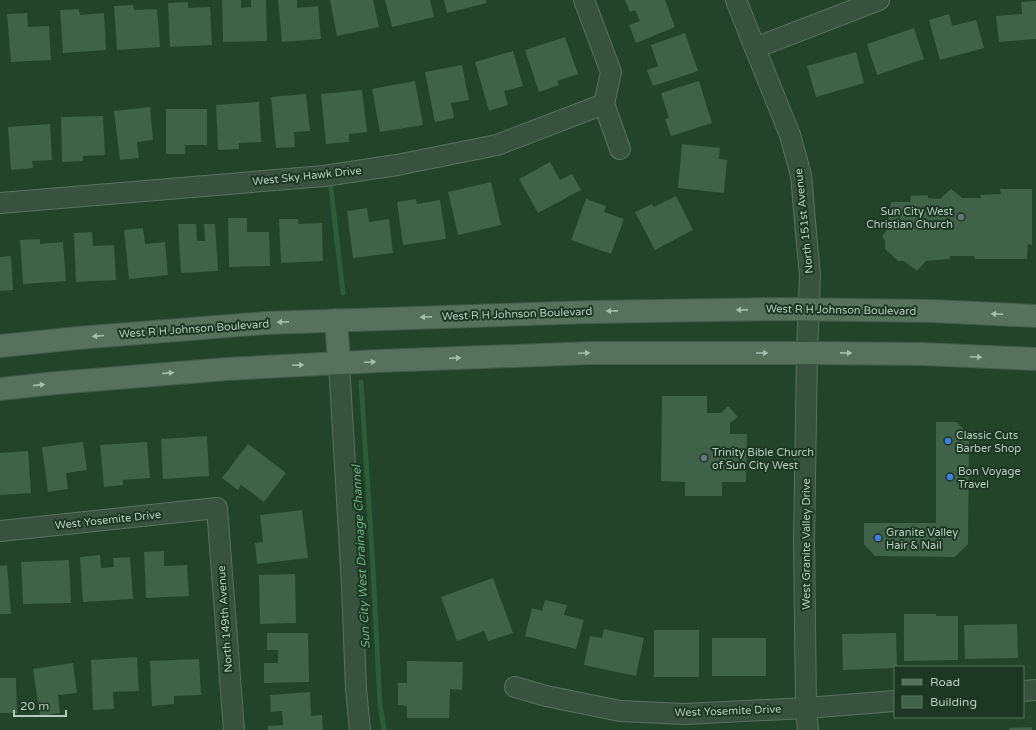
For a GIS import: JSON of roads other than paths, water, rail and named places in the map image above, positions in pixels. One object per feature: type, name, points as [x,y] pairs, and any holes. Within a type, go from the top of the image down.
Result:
[{"type":"main road","name":"West R H Johnson Boulevard","points":[[0,346],[250,324],[592,312],[780,309],[932,311],[1036,316]]},
{"type":"main road","points":[[336,320],[339,363]]},
{"type":"main road","points":[[0,389],[227,369],[808,343],[922,354],[1036,359]]},
{"type":"street","points":[[584,0],[611,72],[604,104],[620,149]]},
{"type":"street","name":"North 151st Avenue","points":[[736,0],[790,135],[800,175],[810,275],[808,343]]},
{"type":"street","points":[[755,48],[879,0]]},
{"type":"street","name":"West Sky Hawk Drive","points":[[0,203],[324,176],[397,165],[497,145],[604,104]]},
{"type":"street","name":"West Granite Valley Drive","points":[[808,343],[804,542],[806,708],[808,730]]},
{"type":"street","points":[[339,363],[356,689],[360,730]]},
{"type":"street","name":"West Yosemite Drive","points":[[0,531],[217,508]]},
{"type":"street","name":"North 149th Avenue","points":[[217,508],[234,730]]},
{"type":"street","name":"West Yosemite Drive","points":[[515,687],[546,696],[620,711],[685,714],[806,708],[894,701]]},
{"type":"street","points":[[1024,691],[1036,690]]},
{"type":"waterway","points":[[331,188],[343,293]]},
{"type":"waterway","name":"Sun City West Drainage Channel","points":[[361,382],[380,705],[384,730]]},
{"type":"place","name":"Sun City West Christian Church","points":[[961,217]]},
{"type":"place","name":"Classic Cuts Barber Shop","points":[[948,441]]},
{"type":"place","name":"Trinity Bible Church of Sun City West","points":[[704,458]]},
{"type":"place","name":"Bon Voyage Travel","points":[[950,477]]},
{"type":"place","name":"Granite Valley Hair & Nail","points":[[878,538]]}]
